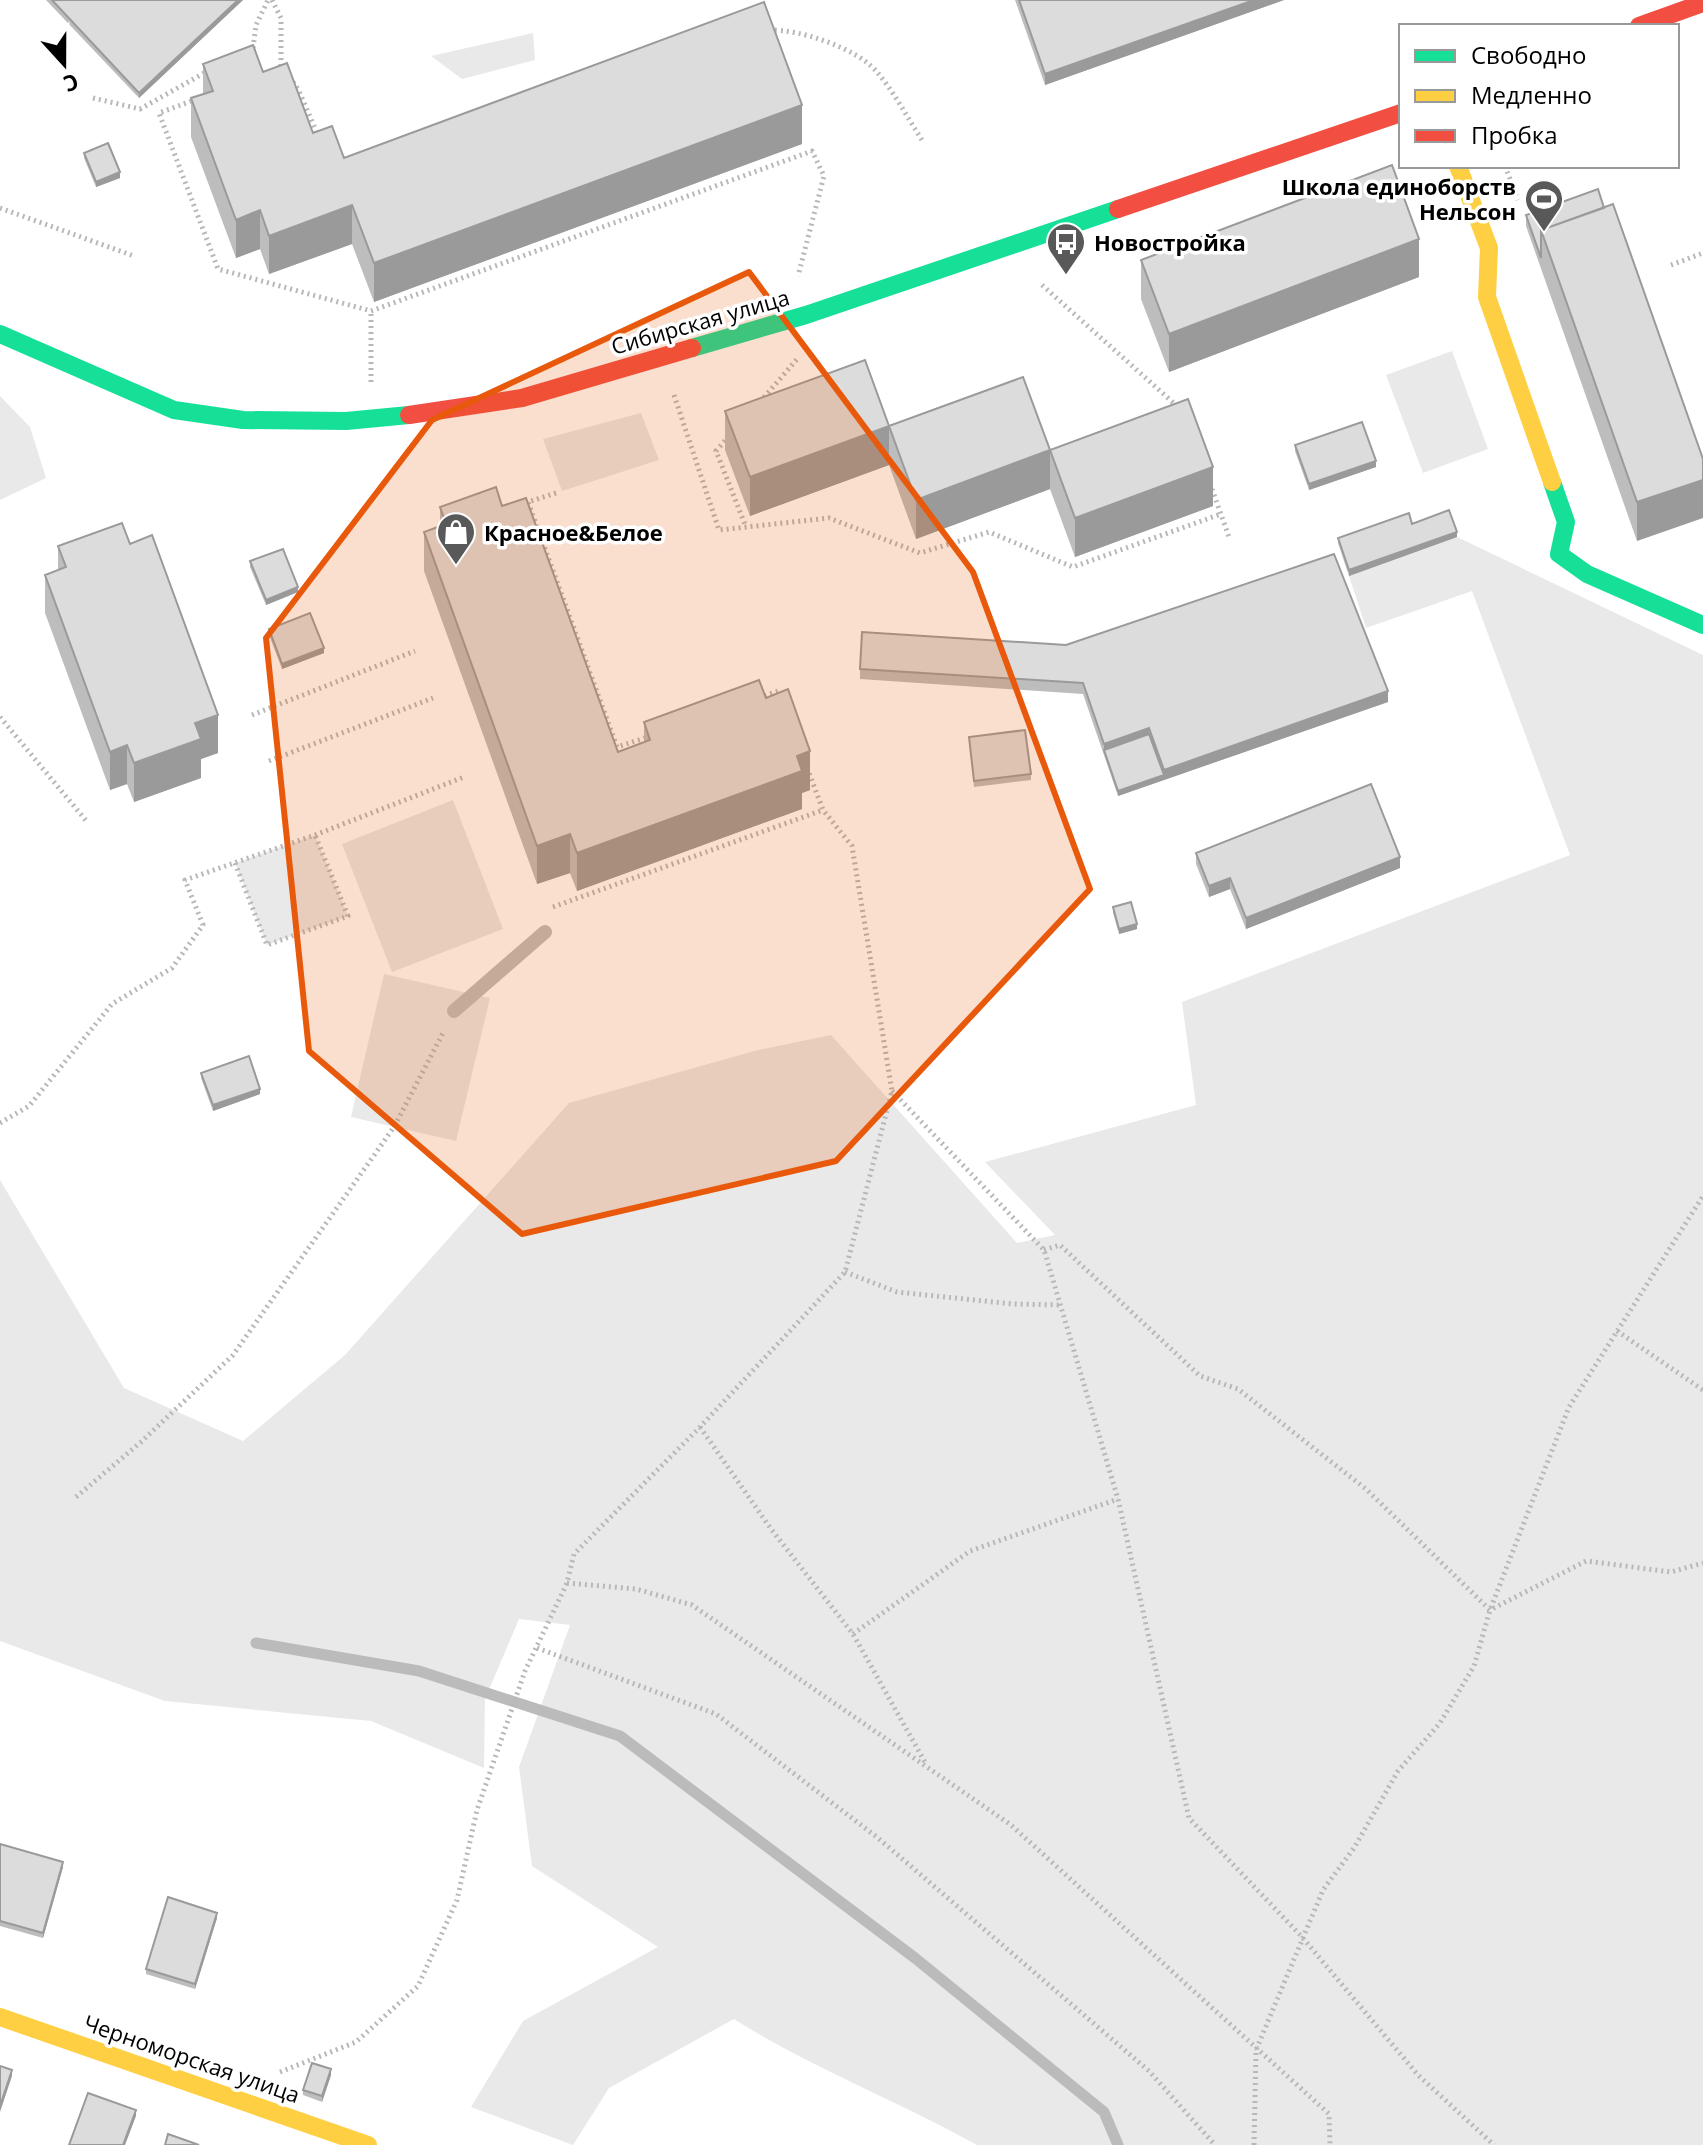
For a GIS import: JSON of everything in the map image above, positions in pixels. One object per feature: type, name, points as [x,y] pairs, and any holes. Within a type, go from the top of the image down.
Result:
[{"type":"main road","points":[[1645,24],[1703,3]]},
{"type":"main road","name":"Сибирская улица","points":[[0,334],[174,410],[243,420],[346,421],[443,412],[522,398],[806,315],[1399,114]]},
{"type":"main road","points":[[1459,168],[1489,248],[1487,297],[1566,522],[1559,554],[1587,574],[1703,625]]},
{"type":"main road","name":"Черноморская улица","points":[[0,2017],[368,2145]]},
{"type":"lane","points":[[454,1011],[545,932]]},
{"type":"path","points":[[251,61],[256,25],[270,0],[281,18],[281,68],[298,89],[317,134],[329,143]]},
{"type":"path","points":[[760,31],[781,30],[832,42],[875,69],[922,140]]},
{"type":"path","points":[[93,98],[140,109],[218,65]]},
{"type":"path","points":[[267,72],[281,68]]},
{"type":"path","points":[[202,97],[159,113],[218,269],[371,311],[812,151],[824,176],[796,287]]},
{"type":"path","points":[[1506,168],[1518,200]]},
{"type":"path","points":[[0,208],[134,256]]},
{"type":"path","points":[[1671,265],[1703,253]]},
{"type":"path","points":[[1042,285],[1184,412]]},
{"type":"path","points":[[371,311],[371,387]]},
{"type":"path","points":[[755,407],[804,351]]},
{"type":"path","points":[[674,395],[719,530],[829,518],[920,553],[989,532],[1073,567],[1221,514]]},
{"type":"path","points":[[735,429],[716,451],[746,527]]},
{"type":"path","points":[[1210,485],[1229,537]]},
{"type":"path","points":[[556,493],[528,502],[617,747],[661,732]]},
{"type":"path","points":[[252,715],[415,651]]},
{"type":"path","points":[[749,701],[778,691],[784,706]]},
{"type":"path","points":[[269,761],[433,698]]},
{"type":"path","points":[[0,717],[88,823]]},
{"type":"path","points":[[268,2077],[356,2042],[418,1986],[457,1900],[477,1810],[525,1671],[567,1583],[574,1554],[700,1427],[845,1272],[892,1091],[852,846],[823,810],[806,765]]},
{"type":"path","points":[[0,1123],[29,1106],[112,1004],[172,968],[203,925],[185,880],[315,835],[464,777]]},
{"type":"path","points":[[547,909],[823,810]]},
{"type":"path","points":[[235,863],[267,945],[348,916],[315,835]]},
{"type":"path","points":[[76,1497],[141,1442],[233,1355],[394,1127],[454,1011]]},
{"type":"path","points":[[892,1091],[1044,1250],[1118,1499],[1189,1818],[1302,1937],[1418,2075],[1494,2145]]},
{"type":"path","points":[[1254,2145],[1256,2050],[1323,1890],[1354,1848],[1398,1771],[1440,1723],[1474,1666],[1490,1610],[1569,1407],[1703,1196]]},
{"type":"path","points":[[1044,1250],[1060,1245],[1200,1376],[1238,1389],[1366,1489],[1490,1610]]},
{"type":"path","points":[[845,1272],[897,1292],[1013,1304],[1059,1305]]},
{"type":"path","points":[[1617,1331],[1703,1390]]},
{"type":"path","points":[[700,1427],[771,1529],[853,1634],[927,1766]]},
{"type":"path","points":[[853,1634],[970,1551],[1118,1499]]},
{"type":"path","points":[[1490,1610],[1586,1561],[1671,1572],[1703,1563]]},
{"type":"path","points":[[567,1583],[636,1589],[692,1605],[1011,1825],[1329,2114],[1330,2145]]},
{"type":"path","points":[[537,1648],[716,1714],[878,1838],[1149,2071],[1215,2145]]},
{"type":"highlighted area","points":[[749,272],[973,572],[1090,889],[836,1161],[522,1234],[309,1051],[266,638],[432,420]]},
{"type":"shaded area","points":[[533,33],[535,60],[462,79],[431,56]]},
{"type":"shaded area","points":[[1452,351],[1488,449],[1423,473],[1386,375]]},
{"type":"shaded area","points":[[0,396],[30,427],[46,478],[0,500]]},
{"type":"shaded area","points":[[641,413],[659,460],[562,491],[543,439]]},
{"type":"shaded area","points":[[1457,537],[1703,655],[1703,2145],[977,2145],[793,2053],[734,2019],[609,2088],[573,2145],[471,2107],[523,2021],[658,1947],[532,1866],[519,1767],[570,1625],[519,1619],[485,1699],[484,1768],[371,1721],[165,1701],[0,1641],[0,1180],[124,1388],[243,1441],[345,1355],[569,1103],[758,1050],[831,1035],[1017,1243],[1055,1235],[985,1162],[1196,1105],[1182,1002],[1570,855],[1472,591],[1366,628],[1349,576]]},
{"type":"shaded area","points":[[453,800],[503,929],[392,972],[342,844]]},
{"type":"shaded area","points":[[315,835],[348,916],[267,945],[235,863]]},
{"type":"shaded area","points":[[384,974],[490,998],[456,1141],[351,1117]]},
{"type":"building","points":[[52,0],[238,0],[139,93]]},
{"type":"building","points":[[1019,0],[1254,0],[1045,74]]},
{"type":"building","points":[[764,2],[802,105],[374,263],[352,205],[269,236],[260,210],[236,220],[191,98],[213,91],[203,64],[253,45],[263,72],[287,63],[313,133],[332,126],[344,158]]},
{"type":"building","points":[[108,143],[120,172],[96,182],[84,153]]},
{"type":"building","points":[[1392,165],[1419,239],[1169,334],[1141,260]]},
{"type":"building","points":[[1598,189],[1604,208],[1541,230],[1541,258],[1526,215]]},
{"type":"building","points":[[1613,204],[1703,459],[1703,480],[1637,502],[1541,230]]},
{"type":"building","points":[[865,360],[889,426],[750,477],[725,411]]},
{"type":"building","points":[[1023,377],[1050,450],[916,500],[889,426]]},
{"type":"building","points":[[1188,399],[1213,467],[1075,518],[1050,450]]},
{"type":"building","points":[[1362,422],[1376,461],[1309,484],[1295,445]]},
{"type":"building","points":[[496,487],[502,506],[526,498],[618,752],[650,740],[644,722],[759,680],[766,698],[788,689],[810,751],[797,756],[802,771],[577,853],[570,834],[537,846],[424,532],[446,524],[440,507]]},
{"type":"building","points":[[1449,510],[1457,532],[1349,570],[1338,538],[1409,513],[1412,524]]},
{"type":"building","points":[[122,523],[130,544],[152,535],[218,715],[195,723],[201,739],[134,763],[127,745],[110,752],[45,575],[66,567],[58,546]]},
{"type":"building","points":[[283,549],[298,587],[266,600],[250,561]]},
{"type":"building","points":[[1334,554],[1388,691],[1164,770],[1149,728],[1104,744],[1083,683],[860,669],[862,632],[1066,645]]},
{"type":"building","points":[[310,613],[324,648],[282,664],[269,629]]},
{"type":"building","points":[[1025,730],[1031,774],[974,781],[969,737]]},
{"type":"building","points":[[1149,734],[1164,775],[1118,791],[1104,750]]},
{"type":"building","points":[[1371,784],[1400,857],[1246,918],[1230,878],[1209,886],[1196,853]]},
{"type":"building","points":[[1131,902],[1137,924],[1119,929],[1113,907]]},
{"type":"building","points":[[249,1056],[260,1089],[213,1105],[201,1073]]},
{"type":"building","points":[[0,1844],[63,1862],[43,1933],[0,1921]]},
{"type":"building","points":[[168,1897],[217,1913],[195,1984],[146,1969]]},
{"type":"building","points":[[312,2063],[331,2069],[322,2096],[303,2090]]},
{"type":"building","points":[[0,2066],[12,2070],[0,2106]]},
{"type":"building","points":[[88,2093],[136,2110],[123,2145],[69,2145]]},
{"type":"building","points":[[168,2134],[199,2145],[165,2145]]},
{"type":"waterway","points":[[256,1643],[419,1671],[620,1736],[915,1958],[1104,2112],[1118,2145]]},
{"type":"traffic: fast","points":[[692,348],[806,315],[1118,209]]},
{"type":"traffic: fast","points":[[0,334],[174,410],[243,420],[346,421],[409,415]]},
{"type":"traffic: fast","points":[[1552,482],[1566,522],[1559,554],[1587,574],[1703,625]]},
{"type":"traffic: slow","points":[[1459,168],[1489,248],[1487,297],[1552,482]]},
{"type":"traffic: slow","points":[[0,2017],[368,2145]]},
{"type":"traffic: jam","points":[[1645,24],[1703,3]]},
{"type":"traffic: jam","points":[[1118,209],[1399,114]]},
{"type":"traffic: jam","points":[[409,415],[522,398],[692,348]]},
{"type":"place","name":"Школа единоборств Нельсон","points":[[1544,233]]},
{"type":"place","name":"Новостройка","points":[[1066,276]]},
{"type":"place","name":"Красное&Белое","points":[[456,566]]}]
